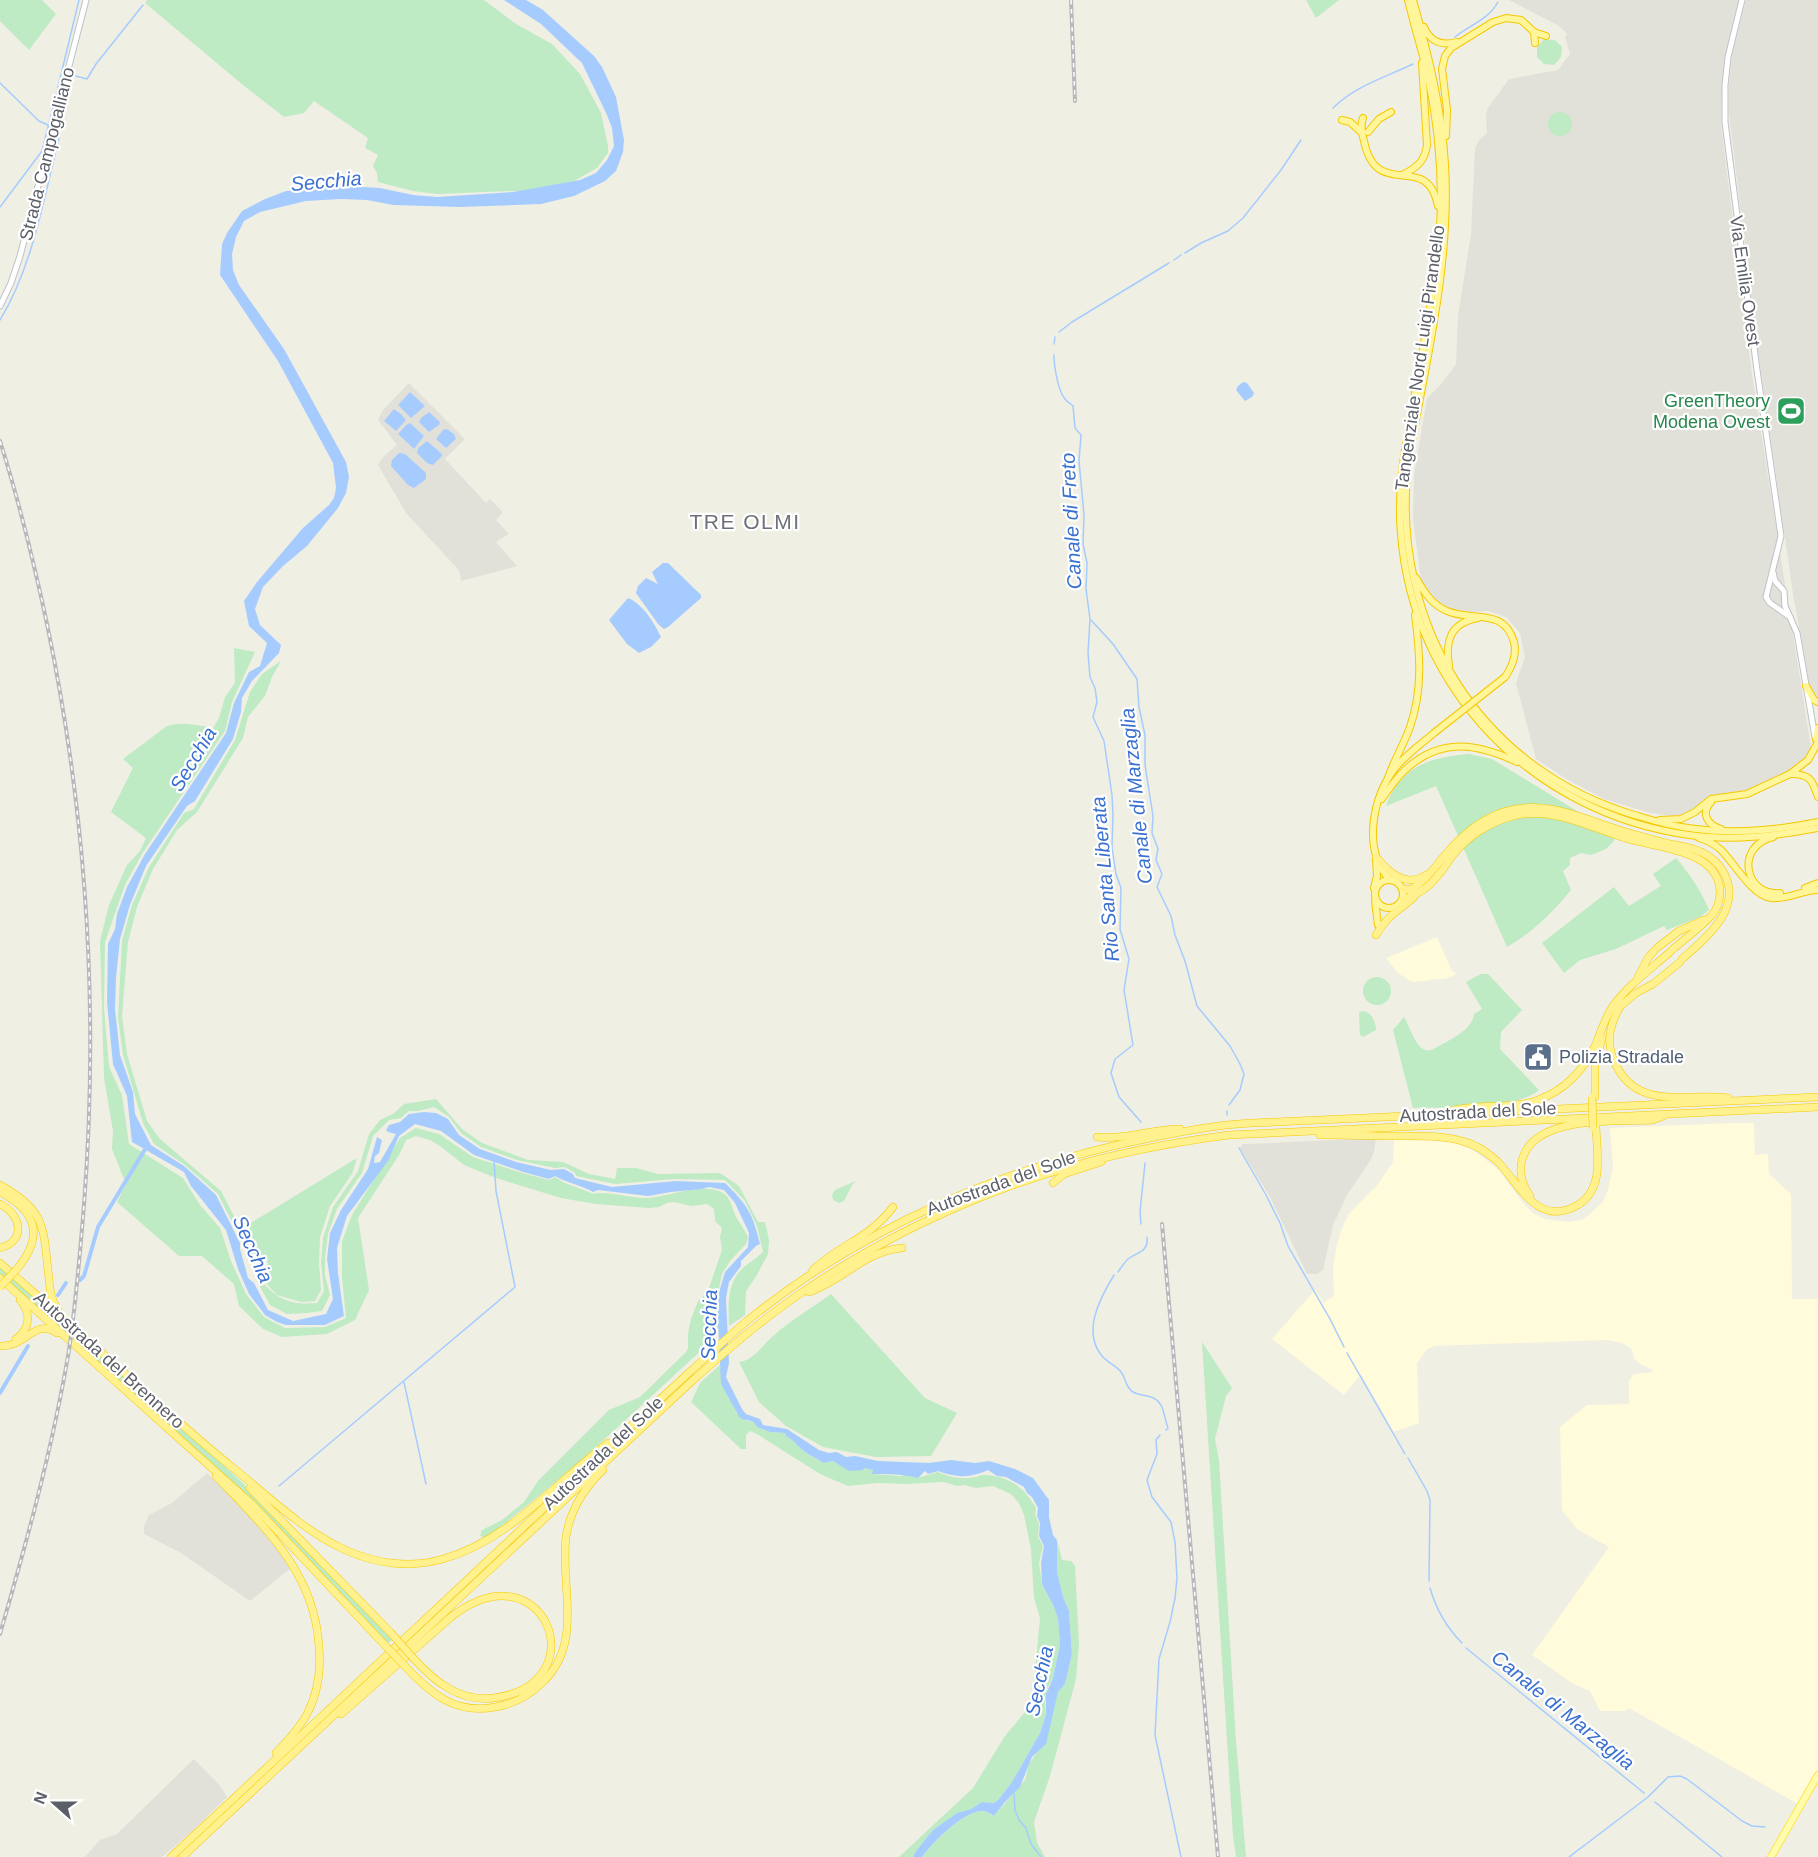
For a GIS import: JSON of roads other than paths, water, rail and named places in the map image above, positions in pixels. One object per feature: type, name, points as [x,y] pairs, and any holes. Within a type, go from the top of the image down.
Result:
[{"type":"highway","points":[[1412,1],[1430,37],[1444,44],[1460,41]]},
{"type":"highway","name":"Tangenziale Nord Luigi Pirandello","points":[[1412,1],[1436,124],[1440,172],[1440,226],[1432,298],[1401,477],[1401,535],[1404,569],[1414,606],[1439,664],[1458,695],[1485,728],[1524,765],[1558,789],[1604,813],[1646,827],[1693,836],[1737,837],[1818,828]]},
{"type":"highway","name":"Tangenziale Nord Luigi Pirandello","points":[[1412,1],[1437,93],[1445,164],[1446,206],[1442,267],[1407,477],[1407,533],[1412,573],[1425,621],[1450,673],[1488,725],[1537,769],[1598,804],[1650,820],[1694,829],[1792,831],[1818,822]]},
{"type":"highway","points":[[1445,164],[1447,110],[1442,65],[1448,51],[1460,41],[1496,20],[1506,18],[1521,20],[1534,32],[1546,36]]},
{"type":"highway","points":[[1534,32],[1535,44]]},
{"type":"highway","points":[[1404,174],[1420,164],[1425,156],[1427,145],[1422,79],[1423,56]]},
{"type":"highway","points":[[1392,112],[1379,119],[1365,132],[1365,147],[1370,161],[1380,170],[1393,175],[1404,174],[1419,178],[1432,189],[1437,200],[1440,226]]},
{"type":"highway","points":[[1342,120],[1350,122],[1365,132]]},
{"type":"highway","points":[[1389,778],[1396,767],[1434,733],[1505,677],[1514,661],[1514,640],[1500,622],[1487,617],[1457,615],[1441,608],[1429,598],[1412,573]]},
{"type":"highway","points":[[1380,883],[1390,880],[1398,882],[1403,889],[1403,899],[1399,905],[1387,908],[1377,902],[1376,888],[1381,876],[1373,833],[1378,804],[1410,726],[1418,697],[1420,664],[1414,606]]},
{"type":"highway","points":[[1450,673],[1447,650],[1450,636],[1459,625],[1487,617]]},
{"type":"highway","points":[[1806,686],[1814,700],[1818,702]]},
{"type":"highway","points":[[1650,820],[1681,819],[1691,815],[1711,799],[1747,794],[1790,774],[1808,760],[1816,742],[1818,728]]},
{"type":"highway","points":[[1378,804],[1398,778],[1416,761],[1452,747],[1483,748],[1524,765]]},
{"type":"highway","points":[[1790,774],[1803,775],[1810,779],[1818,797]]},
{"type":"highway","points":[[1719,797],[1707,806],[1706,817],[1712,826],[1726,831]]},
{"type":"highway","points":[[1403,889],[1410,890],[1423,883],[1462,835],[1482,821],[1503,812],[1533,807],[1565,812],[1625,832],[1699,851],[1715,862],[1728,883],[1728,902],[1725,913],[1713,930],[1680,961],[1653,984],[1636,993],[1615,1010],[1609,1020],[1599,1050],[1593,1097]]},
{"type":"highway","points":[[1376,935],[1389,916],[1435,880],[1455,853],[1480,830],[1516,815],[1562,816],[1629,840],[1687,854],[1704,862],[1716,874],[1720,886],[1719,903],[1714,912],[1635,982],[1612,1009],[1581,1069],[1561,1088],[1547,1096],[1524,1103],[1462,1108],[1440,1115]]},
{"type":"highway","points":[[1792,831],[1783,836],[1766,839],[1754,848],[1749,861],[1751,878],[1762,890],[1776,894],[1818,883]]},
{"type":"highway","points":[[1693,836],[1720,849],[1753,887],[1765,896],[1776,898],[1818,890]]},
{"type":"highway","points":[[1377,857],[1389,872],[1405,879],[1420,879],[1434,870]]},
{"type":"highway","points":[[1377,857],[1384,874],[1390,880]]},
{"type":"highway","points":[[1377,857],[1377,876],[1373,894],[1378,925]]},
{"type":"highway","points":[[1403,899],[1418,893]]},
{"type":"highway","points":[[1635,982],[1648,958],[1656,949],[1678,931],[1708,919]]},
{"type":"highway","points":[[1621,1005],[1611,1025],[1610,1047],[1619,1071],[1632,1085],[1648,1094],[1664,1097],[1716,1096],[1743,1100]]},
{"type":"highway","points":[[1285,1133],[1432,1136],[1463,1141],[1484,1151],[1496,1160],[1534,1204],[1555,1211],[1565,1210],[1587,1198],[1593,1190],[1597,1177],[1592,1065],[1600,1034]]},
{"type":"highway","name":"Autostrada del Sole","points":[[171,1857],[641,1417],[747,1322],[800,1282],[845,1253],[909,1218],[984,1185],[1033,1167],[1125,1142],[1198,1129],[1253,1123],[1818,1097]]},
{"type":"highway","name":"Autostrada del Sole","points":[[183,1857],[692,1381],[748,1332],[798,1295],[861,1256],[941,1214],[1037,1177],[1113,1155],[1205,1138],[1818,1107]]},
{"type":"highway","points":[[1595,1127],[1595,1171],[1593,1183],[1587,1193],[1575,1203],[1563,1207],[1550,1207],[1534,1201],[1523,1183],[1521,1167],[1528,1148],[1542,1135],[1559,1127],[1573,1124],[1653,1120],[1671,1113]]},
{"type":"highway","points":[[1096,1137],[1117,1137],[1165,1129],[1198,1129]]},
{"type":"highway","points":[[1053,1183],[1064,1174],[1093,1166],[1113,1155]]},
{"type":"highway","points":[[0,1185],[24,1200],[38,1216],[44,1232],[53,1301],[59,1311],[101,1351]]},
{"type":"highway","points":[[0,1192],[23,1207],[33,1227],[31,1248],[0,1287]]},
{"type":"highway","points":[[0,1198],[17,1208],[25,1218],[29,1238],[14,1268],[0,1280],[22,1303],[28,1315],[27,1326],[20,1336],[12,1340],[0,1341]]},
{"type":"highway","points":[[0,1204],[14,1214],[18,1227],[14,1240],[0,1248]]},
{"type":"highway","points":[[800,1282],[821,1262],[875,1228],[893,1207]]},
{"type":"highway","points":[[798,1295],[819,1288],[875,1255],[902,1248]]},
{"type":"highway","name":"Autostrada del Brennero","points":[[0,1263],[219,1457]]},
{"type":"highway","name":"Autostrada del Brennero","points":[[0,1280],[179,1437]]},
{"type":"highway","points":[[0,1346],[15,1344],[31,1333],[50,1328],[77,1352],[86,1354]]},
{"type":"highway","points":[[219,1457],[326,1540],[355,1554],[378,1561],[418,1564],[457,1555],[483,1543],[503,1530],[641,1417]]},
{"type":"highway","points":[[179,1437],[252,1504],[417,1680],[449,1702],[469,1708],[505,1705],[527,1695],[541,1684],[556,1665],[564,1650],[567,1636],[566,1544],[572,1516],[589,1485],[632,1437]]},
{"type":"highway","points":[[179,1437],[281,1547],[299,1574],[316,1619],[320,1668],[310,1708],[297,1729],[250,1783]]},
{"type":"highway","points":[[219,1457],[272,1509],[350,1593],[390,1632],[414,1659],[434,1678],[456,1693],[475,1698],[501,1697],[521,1691],[540,1676],[550,1657],[551,1639],[548,1625],[543,1617],[524,1600],[502,1595],[477,1601],[441,1625],[347,1709],[308,1740]]},
{"type":"main road","name":"Strada Campogalliano","points":[[0,306],[21,256],[86,0]]},
{"type":"main road","name":"Via Emilia Ovest","points":[[1742,0],[1727,65],[1725,122],[1757,370],[1780,522],[1780,542],[1768,588]]},
{"type":"main road","name":"Via Emilia Ovest","points":[[1774,562],[1774,579],[1780,586]]},
{"type":"main road","points":[[1790,617],[1766,597],[1768,588],[1774,585],[1780,586],[1784,591],[1784,599],[1797,633],[1818,752]]},
{"type":"main road","points":[[1772,604],[1779,604],[1784,599]]},
{"type":"main road","points":[[1771,1857],[1818,1775]]},
{"type":"water","points":[[504,0],[526,0],[543,10],[594,56],[602,67],[616,97],[624,140],[623,152],[616,171],[605,181],[574,196],[541,204],[459,207],[393,205],[367,200],[306,201],[260,212],[244,221],[236,237],[232,254],[233,270],[239,285],[284,349],[346,462],[349,477],[346,493],[338,508],[307,546],[263,587],[255,609],[260,625],[281,645],[279,653],[252,681],[242,698],[241,712],[233,739],[195,801],[187,806],[146,866],[130,905],[120,939],[116,978],[115,1009],[120,1055],[133,1092],[135,1114],[151,1145],[184,1166],[216,1195],[240,1243],[248,1278],[254,1283],[268,1310],[293,1321],[326,1314],[333,1299],[327,1259],[330,1233],[341,1210],[368,1169],[377,1137],[382,1140],[374,1163],[380,1162],[396,1134],[386,1130],[389,1125],[400,1122],[409,1114],[436,1113],[448,1119],[459,1135],[480,1149],[516,1162],[551,1170],[564,1169],[573,1174],[575,1178],[612,1187],[676,1181],[725,1183],[748,1210],[760,1244],[741,1261],[741,1266],[729,1282],[726,1298],[729,1363],[726,1377],[742,1409],[746,1414],[760,1419],[763,1425],[787,1429],[819,1450],[829,1453],[837,1452],[846,1457],[929,1463],[951,1460],[975,1463],[989,1461],[1015,1469],[1033,1478],[1049,1500],[1049,1517],[1053,1535],[1057,1540],[1057,1572],[1069,1611],[1072,1654],[1065,1684],[1058,1692],[1046,1744],[1032,1757],[1020,1787],[994,1816],[981,1811],[957,1822],[922,1857],[913,1857],[933,1830],[957,1813],[971,1809],[982,1802],[994,1803],[998,1800],[1012,1782],[1040,1733],[1046,1714],[1046,1694],[1053,1678],[1060,1644],[1058,1619],[1042,1584],[1041,1563],[1044,1546],[1039,1536],[1038,1508],[1024,1487],[988,1470],[976,1475],[963,1476],[938,1471],[928,1474],[925,1471],[918,1478],[872,1474],[873,1470],[864,1468],[849,1471],[833,1461],[823,1463],[803,1450],[785,1433],[770,1432],[757,1427],[752,1421],[740,1418],[721,1384],[717,1299],[725,1272],[748,1247],[749,1233],[735,1203],[724,1190],[709,1187],[648,1196],[598,1190],[593,1192],[555,1176],[549,1179],[474,1155],[441,1131],[415,1124],[399,1136],[388,1161],[347,1216],[337,1248],[344,1316],[325,1325],[286,1325],[265,1315],[249,1294],[238,1269],[226,1230],[191,1186],[184,1172],[132,1142],[127,1096],[113,1064],[107,1002],[108,944],[115,929],[117,914],[127,887],[145,854],[226,733],[234,703],[249,672],[260,666],[267,643],[249,626],[244,601],[257,582],[303,528],[329,505],[334,498],[336,488],[333,463],[278,361],[220,275],[222,244],[242,211],[286,191],[347,186],[380,188],[437,197],[513,192],[580,180],[596,173],[607,160],[614,146],[612,128],[582,63],[541,24]]},
{"type":"water","points":[[1243,382],[1247,383],[1254,393],[1245,401],[1236,390]]},
{"type":"water","points":[[410,392],[425,406],[411,418],[398,405]]},
{"type":"water","points":[[394,409],[406,420],[396,431],[384,421]]},
{"type":"water","points":[[429,412],[440,422],[429,432],[419,422]]},
{"type":"water","points":[[410,423],[424,436],[414,449],[398,434]]},
{"type":"water","points":[[447,429],[454,434],[456,439],[446,448],[436,439],[443,430]]},
{"type":"water","points":[[427,441],[442,454],[433,465],[427,463],[417,453],[418,448]]},
{"type":"water","points":[[399,453],[405,454],[426,473],[426,479],[414,488],[408,485],[391,466],[392,460]]},
{"type":"water","points":[[663,563],[668,563],[701,595],[701,598],[664,629],[636,593],[638,586],[646,578],[658,584],[652,572]]},
{"type":"water","points":[[628,598],[643,609],[661,637],[651,647],[639,653],[627,644],[609,620]]},
{"type":"waterway","points":[[58,87],[79,0]]},
{"type":"waterway","name":"Canale di Freto","points":[[1455,37],[1484,18],[1498,2]]},
{"type":"waterway","points":[[69,78],[72,75],[87,79],[96,64],[143,5]]},
{"type":"waterway","name":"Canale di Freto","points":[[1333,108],[1361,88],[1413,64]]},
{"type":"waterway","points":[[0,83],[39,121],[48,125]]},
{"type":"waterway","points":[[0,207],[42,151],[58,88],[63,83]]},
{"type":"waterway","points":[[0,320],[21,278],[29,255],[59,138]]},
{"type":"waterway","name":"Canale di Freto","points":[[1185,253],[1228,231],[1243,218],[1281,170],[1301,140]]},
{"type":"waterway","name":"Canale di Freto","points":[[1174,260],[1181,255]]},
{"type":"waterway","name":"Canale di Freto","points":[[1059,332],[1169,263]]},
{"type":"waterway","name":"Canale di Freto","points":[[1054,344],[1055,337]]},
{"type":"waterway","name":"Rio Santa Liberata","points":[[1054,355],[1060,390],[1073,406],[1075,428],[1081,435],[1079,461],[1084,515],[1083,544],[1087,563],[1086,589],[1090,619],[1088,653],[1090,677],[1095,688],[1097,702],[1093,717],[1104,741],[1112,795],[1112,848],[1116,874],[1121,888],[1120,929],[1129,959],[1124,990],[1133,1045],[1115,1059],[1111,1073],[1119,1097],[1141,1122]]},
{"type":"waterway","name":"Canale di Marzaglia","points":[[1091,620],[1113,644],[1137,679],[1139,707],[1145,735],[1145,765],[1153,816],[1152,833],[1158,849],[1156,860],[1162,874],[1157,887],[1171,916],[1197,1006],[1230,1046],[1244,1074],[1240,1090],[1229,1105]]},
{"type":"waterway","points":[[80,1280],[84,1276],[98,1227],[147,1146]]},
{"type":"waterway","name":"Canale di Marzaglia","points":[[1239,1148],[1266,1195],[1288,1246],[1344,1347]]},
{"type":"waterway","points":[[279,1486],[515,1287],[496,1191],[494,1160]]},
{"type":"waterway","name":"Rio Santa Liberata","points":[[1141,1224],[1145,1163]]},
{"type":"waterway","name":"Rio Santa Liberata","points":[[1118,1272],[1128,1259],[1144,1249],[1147,1237]]},
{"type":"waterway","name":"Rio Santa Liberata","points":[[1114,1275],[1103,1294],[1095,1316],[1093,1337],[1097,1348],[1105,1359],[1121,1372],[1130,1390],[1159,1402],[1168,1428],[1166,1430]]},
{"type":"waterway","points":[[58,1295],[66,1283]]},
{"type":"waterway","points":[[0,1393],[28,1346]]},
{"type":"waterway","name":"Canale di Marzaglia","points":[[1347,1353],[1405,1454]]},
{"type":"waterway","points":[[404,1382],[426,1484]]},
{"type":"waterway","name":"Rio Santa Liberata","points":[[1160,1435],[1156,1440],[1157,1454],[1147,1480],[1152,1497],[1171,1522],[1175,1542],[1177,1578],[1170,1622],[1159,1659],[1155,1735],[1181,1857]]},
{"type":"waterway","name":"Canale di Marzaglia","points":[[1408,1458],[1430,1500],[1429,1581]]},
{"type":"waterway","name":"Canale di Marzaglia","points":[[1430,1588],[1442,1617],[1462,1643]]},
{"type":"waterway","name":"Canale di Marzaglia","points":[[1466,1648],[1644,1793]]},
{"type":"waterway","points":[[1569,1857],[1648,1797],[1668,1777],[1680,1776],[1687,1779],[1742,1821],[1752,1826],[1765,1827]]},
{"type":"waterway","points":[[1014,1794],[1015,1810],[1019,1820],[1026,1828],[1031,1844],[1041,1857]]},
{"type":"waterway","name":"Canale di Marzaglia","points":[[1655,1802],[1722,1857]]},
{"type":"railway","points":[[1071,0],[1075,101]]},
{"type":"railway","points":[[0,441],[20,509],[42,601],[61,696],[72,768],[86,913],[90,1059],[84,1205],[69,1350],[39,1493],[0,1634]]},
{"type":"railway","points":[[1162,1224],[1218,1857]]},
{"type":"place","name":"GreenTheory Modena Ovest","points":[[1791,411]]},
{"type":"place","name":"Polizia Stradale","points":[[1538,1057]]},
{"type":"district","name":"TRE OLMI","points":[[745,522]]},
{"type":"water label","name":"Secchia","points":[[326,181]]},
{"type":"water label","name":"Secchia","points":[[193,759]]},
{"type":"water label","name":"Secchia","points":[[253,1249]]},
{"type":"water label","name":"Secchia","points":[[709,1325]]},
{"type":"water label","name":"Secchia","points":[[1039,1681]]}]
